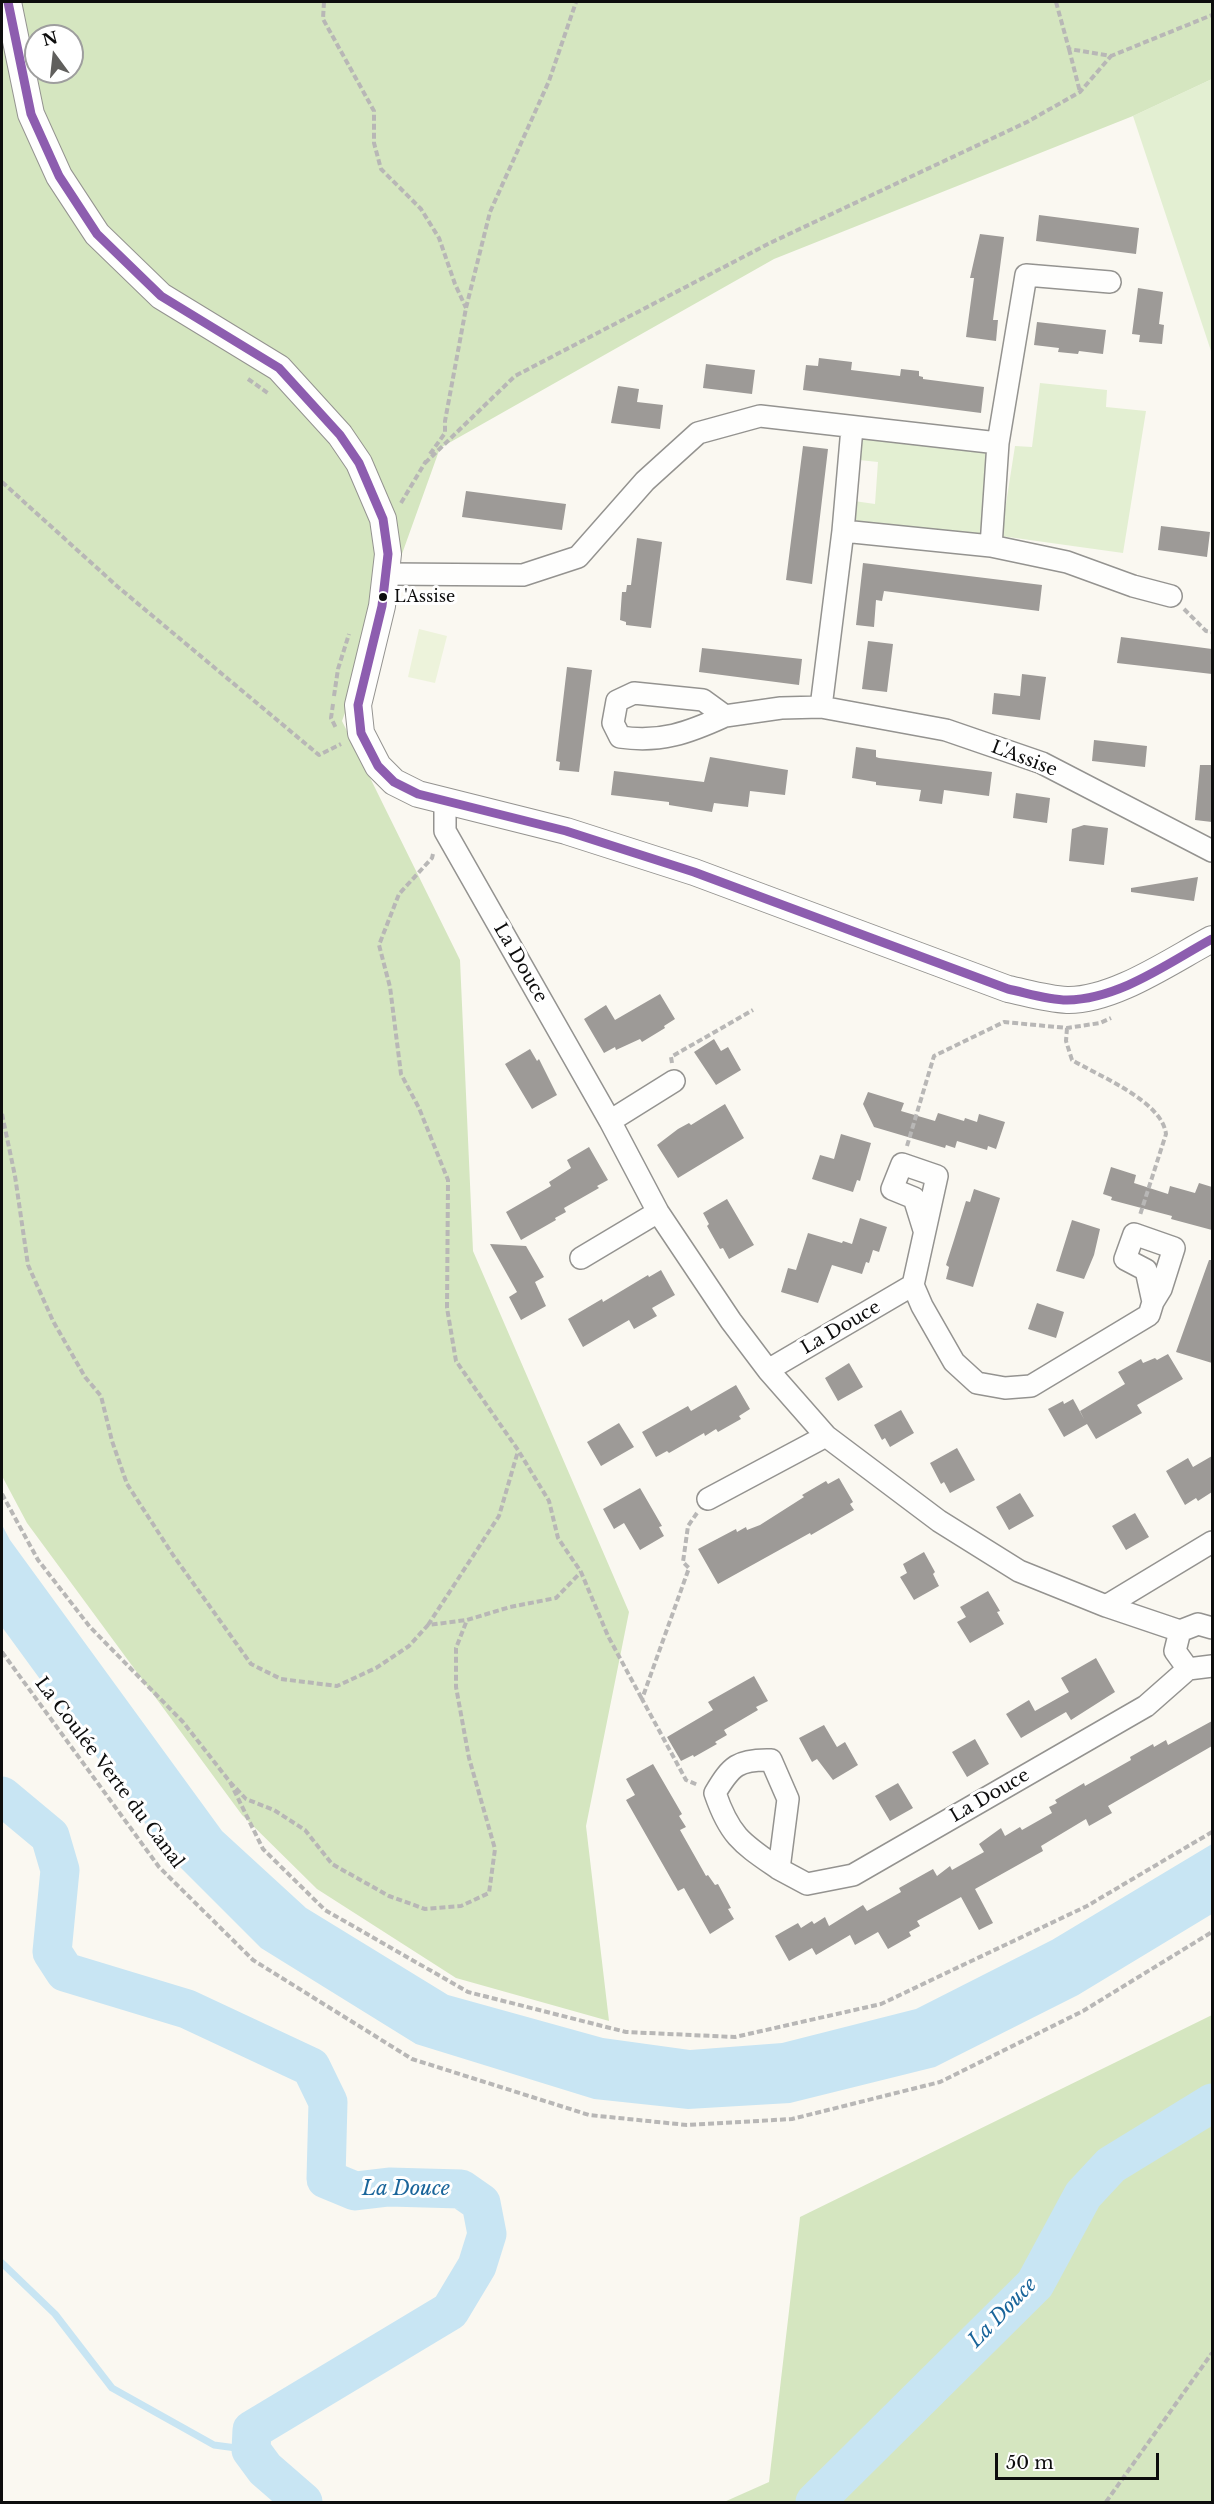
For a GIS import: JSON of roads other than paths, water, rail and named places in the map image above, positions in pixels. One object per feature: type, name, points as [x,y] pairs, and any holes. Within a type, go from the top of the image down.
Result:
[{"type":"street","points":[[8,2],[31,114],[59,176],[98,234],[161,296],[279,368],[340,435],[359,463],[383,519],[388,554],[382,606],[358,705],[361,733],[378,766],[394,782],[418,794],[567,831],[694,872],[1008,989],[1047,997],[1068,1000],[1093,996],[1140,978],[1212,939]]},
{"type":"street","points":[[991,546],[998,443],[1026,275],[1110,282]]},
{"type":"street","points":[[386,574],[523,575],[578,557],[645,481],[698,433],[760,416],[998,443]]},
{"type":"street","points":[[821,708],[843,531],[852,428]]},
{"type":"street","points":[[843,531],[991,546],[1067,562],[1133,586],[1171,596]]},
{"type":"street","name":"L'Assise","points":[[725,716],[781,708],[821,708],[946,730],[1042,763],[1212,850]]},
{"type":"street","name":"La Douce","points":[[445,801],[445,831],[610,1121],[658,1212],[731,1321],[768,1370],[826,1436],[939,1521],[1019,1571],[1106,1606],[1180,1631]]},
{"type":"street","points":[[610,1121],[674,1081]]},
{"type":"street","points":[[924,1230],[914,1198],[892,1189],[902,1164],[938,1176],[913,1285],[922,1306],[954,1362],[977,1383],[1005,1388],[1031,1386],[1149,1315],[1153,1302],[1161,1289],[1174,1248],[1134,1234],[1125,1259],[1146,1270],[1153,1302]]},
{"type":"street","points":[[581,1258],[658,1212]]},
{"type":"street","name":"La Douce","points":[[768,1370],[913,1285]]},
{"type":"street","points":[[708,1499],[826,1436]]},
{"type":"street","points":[[1106,1606],[1212,1542]]},
{"type":"street","points":[[1212,1628],[1198,1624],[1180,1631],[1175,1651],[1188,1669],[1212,1666]]},
{"type":"street","name":"La Douce","points":[[779,1869],[788,1799],[771,1760],[748,1759],[727,1773],[715,1794],[723,1816],[741,1843],[779,1869],[807,1884],[854,1875],[1146,1706],[1188,1669]]},
{"type":"water","points":[[2,1525],[10,1540],[222,1831],[306,1908],[448,1995],[603,2038],[690,2050],[782,2043],[916,2009],[1052,1940],[1212,1844],[1212,1914],[1078,1995],[935,2067],[790,2103],[688,2109],[594,2099],[416,2044],[261,1948],[169,1856],[2,1627]]},
{"type":"waterway","name":"La Douce","points":[[2,1796],[50,1836],[60,1870],[52,1952],[65,1972],[187,2009],[311,2067],[328,2102],[326,2179],[355,2191],[389,2187],[461,2189],[481,2203],[487,2234],[477,2266],[450,2311],[252,2430],[251,2450],[265,2469],[303,2502]]},
{"type":"waterway","name":"La Douce","points":[[815,2502],[1035,2284],[1083,2195],[1111,2165],[1212,2103]]},
{"type":"waterway","points":[[2,2263],[55,2314],[112,2388],[214,2445],[251,2450]]},
{"type":"place","name":"L'Assise","points":[[383,597]]}]
